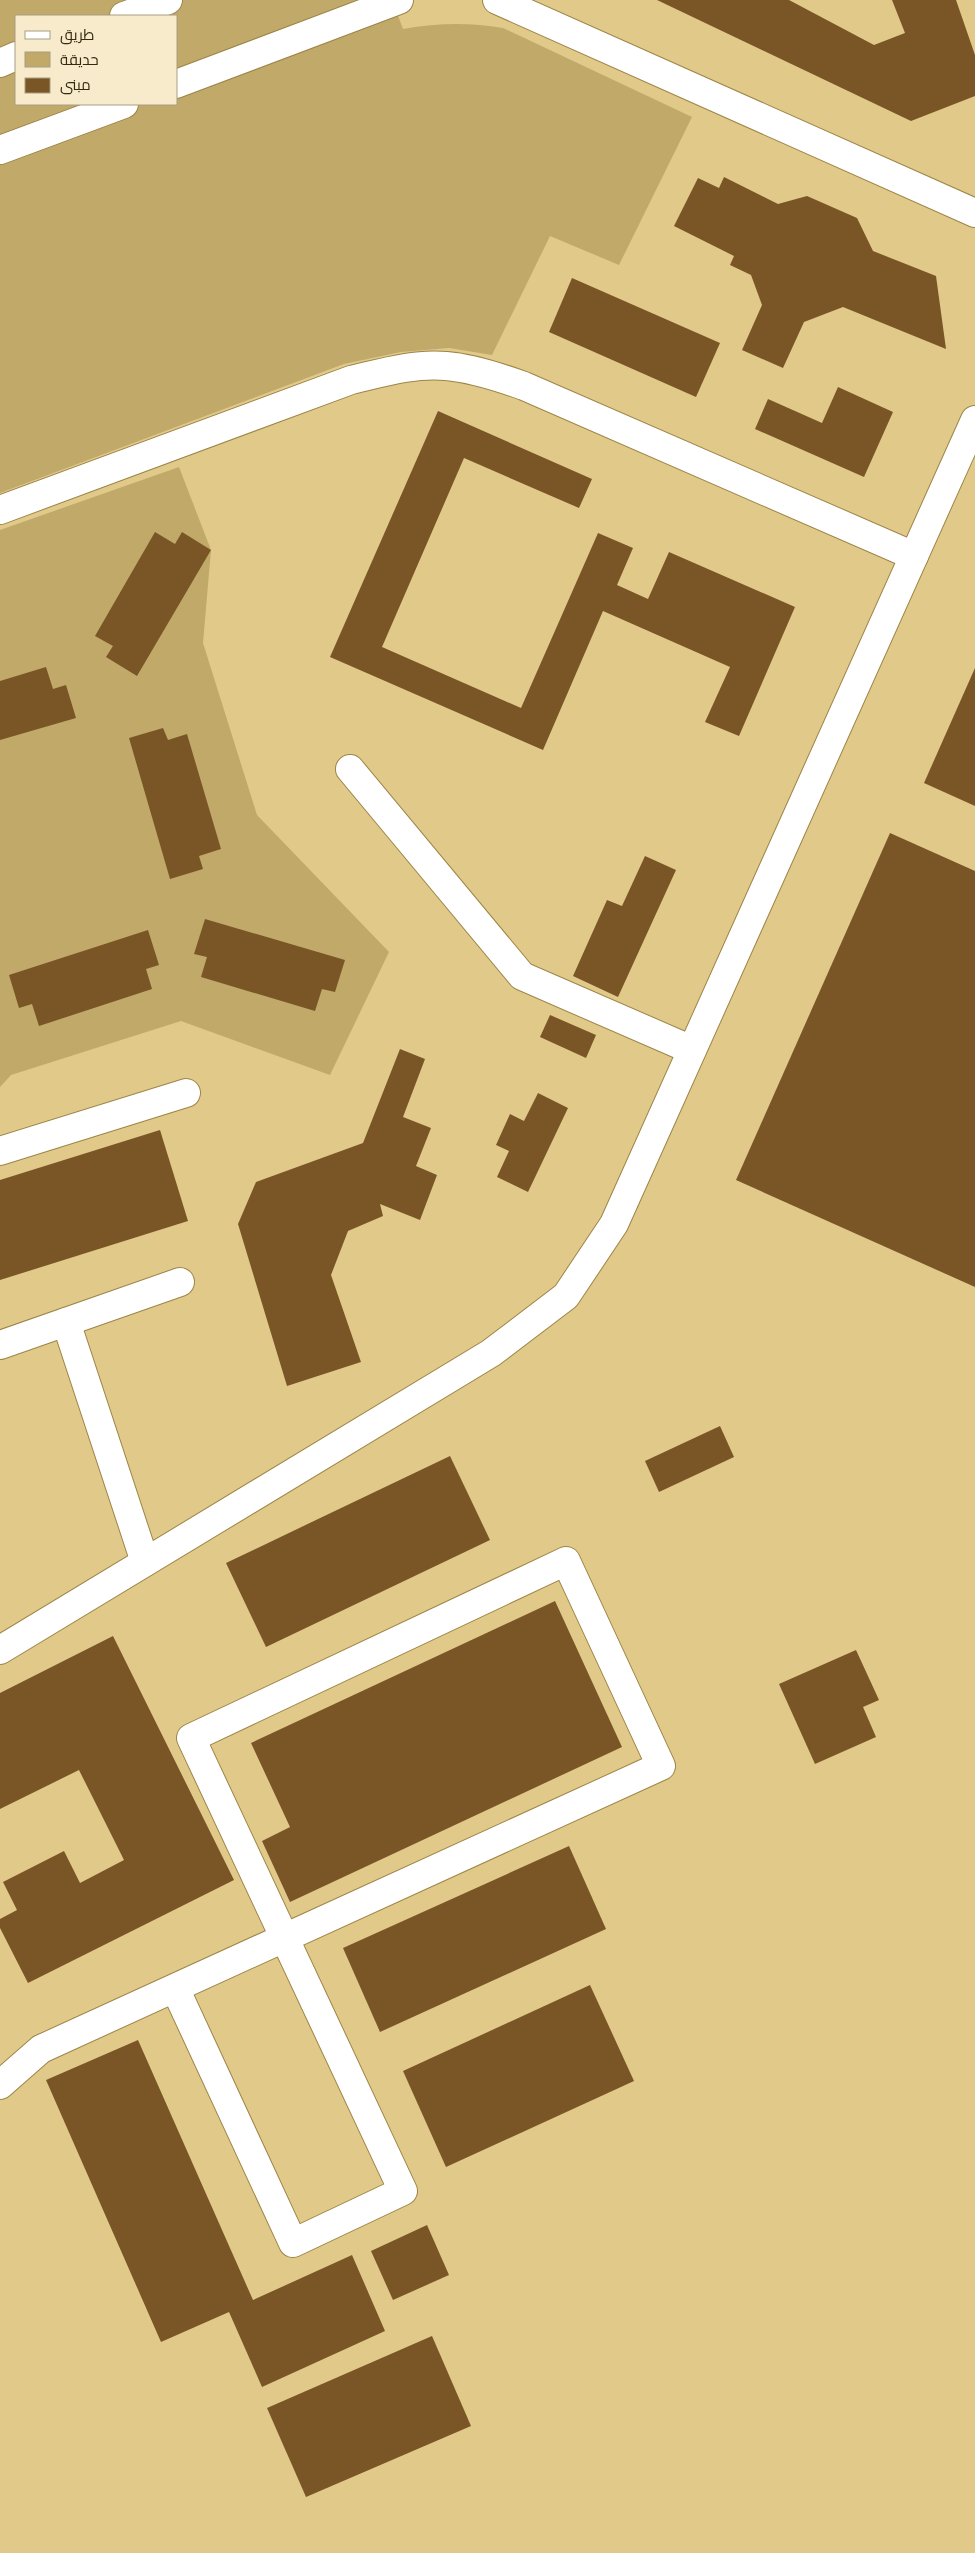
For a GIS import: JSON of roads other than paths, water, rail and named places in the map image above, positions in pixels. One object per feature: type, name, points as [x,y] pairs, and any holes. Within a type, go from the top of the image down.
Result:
[{"type":"lane","points":[[127,15],[168,0]]},
{"type":"lane","points":[[178,83],[399,0]]},
{"type":"lane","points":[[497,0],[975,213]]},
{"type":"lane","points":[[0,62],[15,56]]},
{"type":"lane","points":[[0,150],[121,105]]},
{"type":"lane","points":[[0,510],[351,380],[400,369],[445,366],[490,375],[524,386],[914,556]]},
{"type":"lane","points":[[0,1650],[492,1353],[566,1296],[614,1224],[975,420]]},
{"type":"lane","points":[[350,769],[522,976],[692,1050]]},
{"type":"lane","points":[[0,1151],[186,1093]]},
{"type":"lane","points":[[0,1345],[180,1282]]},
{"type":"lane","points":[[66,1322],[144,1562]]},
{"type":"lane","points":[[0,2085],[41,2049],[175,1988],[284,1938],[661,1766],[566,1561],[191,1738],[284,1938],[403,2191],[294,2243],[175,1988]]}]
